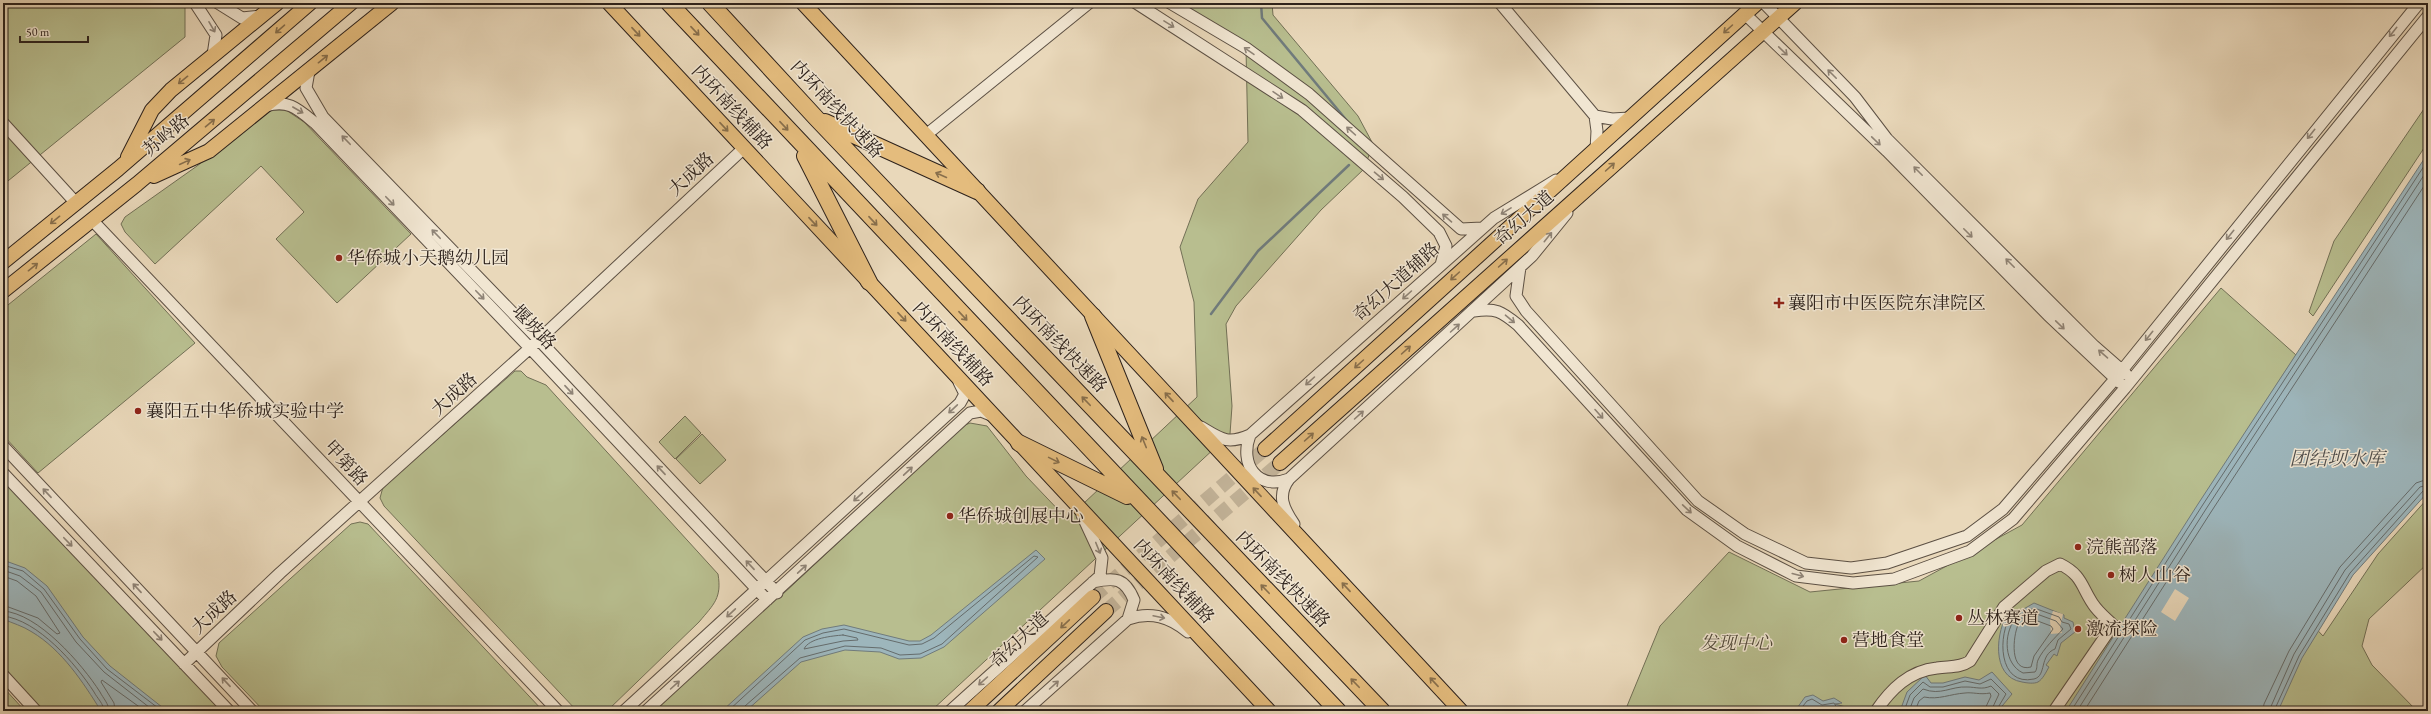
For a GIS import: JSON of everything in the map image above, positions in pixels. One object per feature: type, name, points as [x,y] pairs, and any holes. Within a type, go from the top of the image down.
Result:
[{"type":"highway","points":[[669,3],[1338,711]]},
{"type":"highway","name":"内环南线快速路","points":[[710,3],[817,119],[1382,711]]},
{"type":"highway","points":[[817,119],[977,191]]},
{"type":"highway","points":[[797,140],[870,282]]},
{"type":"highway","points":[[1093,316],[1159,478]]},
{"type":"highway","points":[[1019,443],[1137,500]]},
{"type":"main road","points":[[118,169],[127,159],[152,110],[171,90],[277,3]]},
{"type":"main road","name":"苏岭路","points":[[3,262],[118,169],[310,3]]},
{"type":"main road","name":"苏岭路","points":[[3,292],[137,184],[351,3]]},
{"type":"main road","points":[[137,184],[209,151],[392,3]]},
{"type":"main road","name":"内环南线辅路","points":[[609,3],[1269,711]]},
{"type":"main road","points":[[803,3],[1461,711]]},
{"type":"main road","name":"奇幻大道","points":[[1265,449],[1757,3]]},
{"type":"main road","name":"奇幻大道","points":[[1280,463],[1795,3]]},
{"type":"main road","name":"奇幻大道","points":[[970,711],[1093,597]]},
{"type":"main road","points":[[999,711],[1106,611]]},
{"type":"street","points":[[195,3],[216,35],[213,55]]},
{"type":"street","points":[[218,3],[242,18],[261,16]]},
{"type":"street","points":[[926,135],[1089,3]]},
{"type":"street","points":[[1136,3],[1302,110],[1403,197],[1440,232],[1446,246],[1441,265]]},
{"type":"street","points":[[1170,3],[1246,48],[1309,94],[1461,229],[1482,228]]},
{"type":"street","points":[[1500,3],[1595,116],[1597,131],[1596,150]]},
{"type":"street","points":[[1764,3],[1856,97],[1887,139],[2083,335],[2118,374],[2125,388]]},
{"type":"street","points":[[1520,267],[1516,296],[1526,311],[1698,502],[1745,534],[1806,563],[1851,568],[1887,563],[1967,536],[2004,509],[2118,374],[2418,3]]},
{"type":"street","points":[[1745,14],[2118,374],[2133,379]]},
{"type":"street","points":[[1474,311],[1491,309],[1503,313],[1518,325],[1687,510],[1737,546],[1796,576],[1853,583],[1894,579],[1970,551],[2013,519],[2133,379],[2428,16]]},
{"type":"street","name":"堰坡路","points":[[309,71],[306,88],[323,117],[539,340],[777,593]]},
{"type":"street","name":"堰坡路","points":[[262,108],[280,102],[300,110],[315,123],[530,348],[767,600]]},
{"type":"street","points":[[1595,116],[1612,119],[1630,118]]},
{"type":"street","points":[[3,123],[76,203]]},
{"type":"street","name":"大成路","points":[[184,664],[539,340],[744,148]]},
{"type":"street","name":"奇幻大道辅路","points":[[1190,419],[1224,440],[1239,440],[1250,435],[1494,218],[1575,168]]},
{"type":"street","points":[[1250,435],[1245,448],[1247,462],[1252,472],[1264,480],[1278,483],[1289,479],[1474,311],[1532,256],[1588,187]]},
{"type":"street","name":"甲第路","points":[[92,220],[558,711]]},
{"type":"street","points":[[624,711],[964,399],[965,394],[957,376]]},
{"type":"street","points":[[646,711],[767,600],[777,593],[970,413],[974,410],[981,411],[996,418]]},
{"type":"street","points":[[3,446],[252,711]]},
{"type":"street","points":[[3,473],[229,711]]},
{"type":"street","points":[[1289,479],[1281,496],[1283,509],[1313,552]]},
{"type":"street","points":[[950,711],[1100,576],[1102,558],[1092,533],[1074,501]]},
{"type":"street","points":[[1876,711],[1893,689],[1921,670],[1962,666],[1970,661],[2004,607],[2046,571],[2060,564],[2071,570],[2081,579],[2094,605],[2113,625],[2054,711]]},
{"type":"street","points":[[1093,582],[1109,578],[1122,582],[1129,589],[1134,600],[1128,619]]},
{"type":"street","points":[[1025,711],[1128,619],[1138,616],[1158,615],[1179,624],[1220,659]]},
{"type":"street","points":[[3,675],[36,711]]},
{"type":"green space","points":[[3,3],[185,3],[185,37],[3,185]]},
{"type":"green space","points":[[1170,3],[1272,3],[1273,15],[1358,116],[1373,144],[1364,169],[1321,210],[1236,306],[1226,324],[1232,406],[1230,434],[931,711],[646,711],[777,593],[783,594],[963,426],[970,423],[987,426],[1026,476],[1067,519],[1197,397],[1194,302],[1180,247],[1198,199],[1248,142],[1246,49]]},
{"type":"green space","points":[[2428,103],[2428,142],[2313,316],[2309,312],[2334,241]]},
{"type":"green space","points":[[270,110],[286,110],[304,122],[411,234],[337,303],[276,239],[304,212],[261,166],[155,264],[125,232],[121,224],[125,217],[197,166]]},
{"type":"green space","points":[[96,234],[195,343],[38,473],[3,435],[3,309]]},
{"type":"green space","name":"发现中心","points":[[2221,288],[2296,355],[2199,504],[2323,636],[2378,554],[2428,498],[2428,563],[2369,619],[2362,646],[2372,665],[2417,711],[1625,711],[1660,626],[1729,552],[1810,592],[1919,581],[2022,525]]},
{"type":"green space","points":[[515,371],[521,371],[527,377],[546,385],[718,574],[718,595],[709,610],[699,622],[607,711],[577,711],[384,506],[380,498],[383,487]]},
{"type":"green space","points":[[685,416],[701,433],[675,459],[659,442]]},
{"type":"green space","points":[[702,434],[726,460],[700,484],[676,459]]},
{"type":"green space","points":[[3,473],[229,711],[36,711],[3,675]]},
{"type":"green space","points":[[360,522],[368,524],[543,711],[264,711],[222,667],[216,656],[219,643],[351,524]]},
{"type":"green space","points":[[3,687],[25,711],[3,711]]},
{"type":"water","name":"团结坝水库","points":[[2428,153],[2428,492],[2353,575],[2302,658],[2278,711],[2066,711],[2198,504]]},
{"type":"water","points":[[1036,550],[1045,559],[944,647],[921,658],[899,659],[880,652],[845,650],[801,662],[746,711],[722,711],[803,637],[822,629],[844,625],[909,641],[920,641],[931,635]]},
{"type":"water","points":[[3,560],[25,568],[47,586],[83,637],[110,666],[167,711],[101,711],[71,667],[53,648],[29,630],[3,619]]},
{"type":"water","points":[[2034,603],[2064,615],[2064,618],[2073,622],[2075,632],[2061,643],[2057,656],[2054,654],[2046,665],[2049,667],[2041,679],[2036,683],[2030,683],[2012,678],[2005,671],[2000,662],[1999,640],[2001,629],[2009,611],[2022,610]]},
{"type":"water","points":[[1992,672],[2012,694],[1998,711],[1900,711],[1907,692],[1925,675],[1931,683],[1943,683],[1965,677],[1979,680]]},
{"type":"water","points":[[1813,695],[1823,701],[1834,698],[1842,703],[1835,704],[1860,711],[1795,711],[1805,697]]},
{"type":"pier","points":[[2175,589],[2189,598],[2175,621],[2161,612]]},
{"type":"pier","points":[[2053,611],[2063,614],[2060,627],[2062,633],[2051,634],[2050,620]]},
{"type":"waterway","points":[[1261,3],[1262,18],[1348,122]]},
{"type":"waterway","points":[[1211,314],[1258,251],[1349,165]]},
{"type":"tunnel","points":[[1093,597],[1265,449]]},
{"type":"tunnel","points":[[1106,611],[1280,463]]},
{"type":"place","name":"华侨城小天鹅幼儿园","points":[[339,258]]},
{"type":"place","name":"襄阳市中医医院东津院区","points":[[1779,303]]},
{"type":"place","name":"襄阳五中华侨城实验中学","points":[[138,411]]},
{"type":"place","name":"华侨城创展中心","points":[[950,516]]},
{"type":"place","name":"浣熊部落","points":[[2078,547]]},
{"type":"place","name":"树人山谷","points":[[2111,575]]},
{"type":"place","name":"丛林赛道","points":[[1959,618]]},
{"type":"place","name":"激流探险","points":[[2078,629]]},
{"type":"place","name":"营地食堂","points":[[1844,640]]}]
